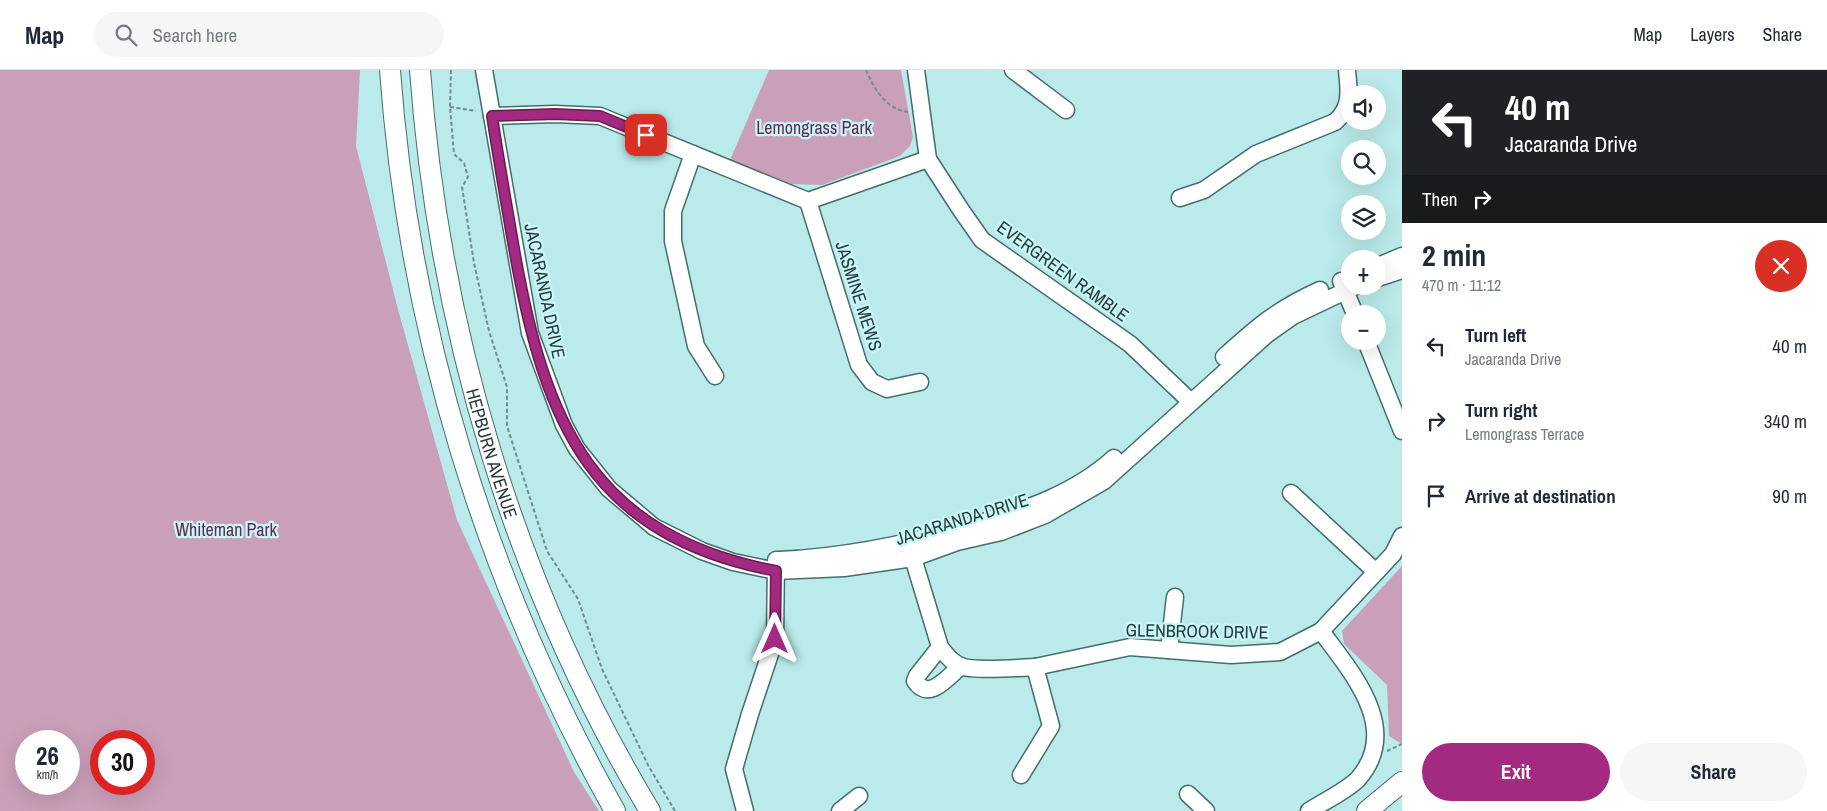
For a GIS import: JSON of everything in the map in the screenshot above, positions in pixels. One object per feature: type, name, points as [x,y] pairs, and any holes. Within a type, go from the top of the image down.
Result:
[{"type":"main road","name":"HEPBURN AVENUE","points":[[390,70],[398,159],[414,266],[437,371],[459,448],[484,525],[522,626],[568,723],[615,811]]},
{"type":"main road","name":"HEPBURN AVENUE","points":[[420,70],[428,156],[444,260],[466,364],[495,465],[530,565],[564,646],[594,710],[650,811]]},
{"type":"main road","points":[[1367,811],[1402,782]]},
{"type":"street","name":"JACARANDA DRIVE","points":[[484,70],[497,116],[531,296],[545,354],[575,427],[602,468],[627,495],[649,513],[681,533],[715,547],[776,566],[832,556],[911,551],[1020,512],[1067,492],[1102,469],[1188,399],[1257,326],[1288,305],[1341,286]]},
{"type":"street","name":"JACARANDA DRIVE","points":[[494,70],[497,116]]},
{"type":"street","name":"EVERGREEN RAMBLE","points":[[916,70],[920,112],[928,159],[982,240],[1130,344],[1188,399]]},
{"type":"street","points":[[1013,70],[1066,110]]},
{"type":"street","points":[[1180,198],[1204,190],[1256,154],[1335,122],[1344,114],[1349,95],[1347,70]]},
{"type":"street","points":[[497,116],[555,114],[600,116],[808,200],[928,159]]},
{"type":"street","points":[[693,154],[673,211],[673,241],[696,346],[714,376]]},
{"type":"street","name":"JASMINE MEWS","points":[[808,200],[860,365],[872,382],[886,390],[920,382]]},
{"type":"street","points":[[1386,263],[1402,256]]},
{"type":"street","points":[[1386,275],[1402,270]]},
{"type":"street","points":[[1370,350],[1402,431]]},
{"type":"street","points":[[1291,492],[1376,572]]},
{"type":"street","name":"GLENBROOK DRIVE","points":[[961,666],[1035,667],[1130,647],[1231,655],[1280,652],[1321,631],[1393,554],[1402,536]]},
{"type":"street","points":[[911,551],[940,647],[961,666],[935,688],[928,690],[919,688],[915,681],[917,676],[940,647]]},
{"type":"street","points":[[745,811],[734,770],[775,639],[776,566]]},
{"type":"street","points":[[1169,650],[1175,597]]},
{"type":"street","points":[[1309,811],[1357,780],[1373,759],[1377,743],[1375,716],[1361,686],[1321,631]]},
{"type":"street","points":[[1021,775],[1051,726],[1035,667]]},
{"type":"street","points":[[1188,794],[1206,811]]},
{"type":"street","points":[[840,811],[859,796]]},
{"type":"path","points":[[451,70],[450,107],[454,154],[464,164],[468,177],[462,187],[474,263],[489,331],[507,387],[508,426],[547,551],[578,599],[602,669],[648,765],[675,811]]},
{"type":"path","points":[[866,70],[876,90],[895,109],[920,112]]},
{"type":"path","points":[[450,107],[487,111],[497,116]]},
{"type":"path","points":[[1375,750],[1383,753],[1402,744]]},
{"type":"green space","name":"Whiteman Park","points":[[0,70],[360,70],[356,146],[399,313],[457,520],[574,772],[599,811],[0,811]]},
{"type":"green space","name":"Lemongrass Park","points":[[769,70],[901,70],[913,137],[910,146],[900,156],[822,185],[791,184],[730,160]]},
{"type":"green space","points":[[1402,566],[1402,744],[1389,736],[1387,685],[1344,644],[1342,631]]},
{"type":"route","points":[[646,135],[600,116],[555,114],[492,116],[530,333],[564,425],[577,450],[609,489],[629,508],[654,527],[675,539],[702,552],[733,562],[776,571],[775,639]]}]
